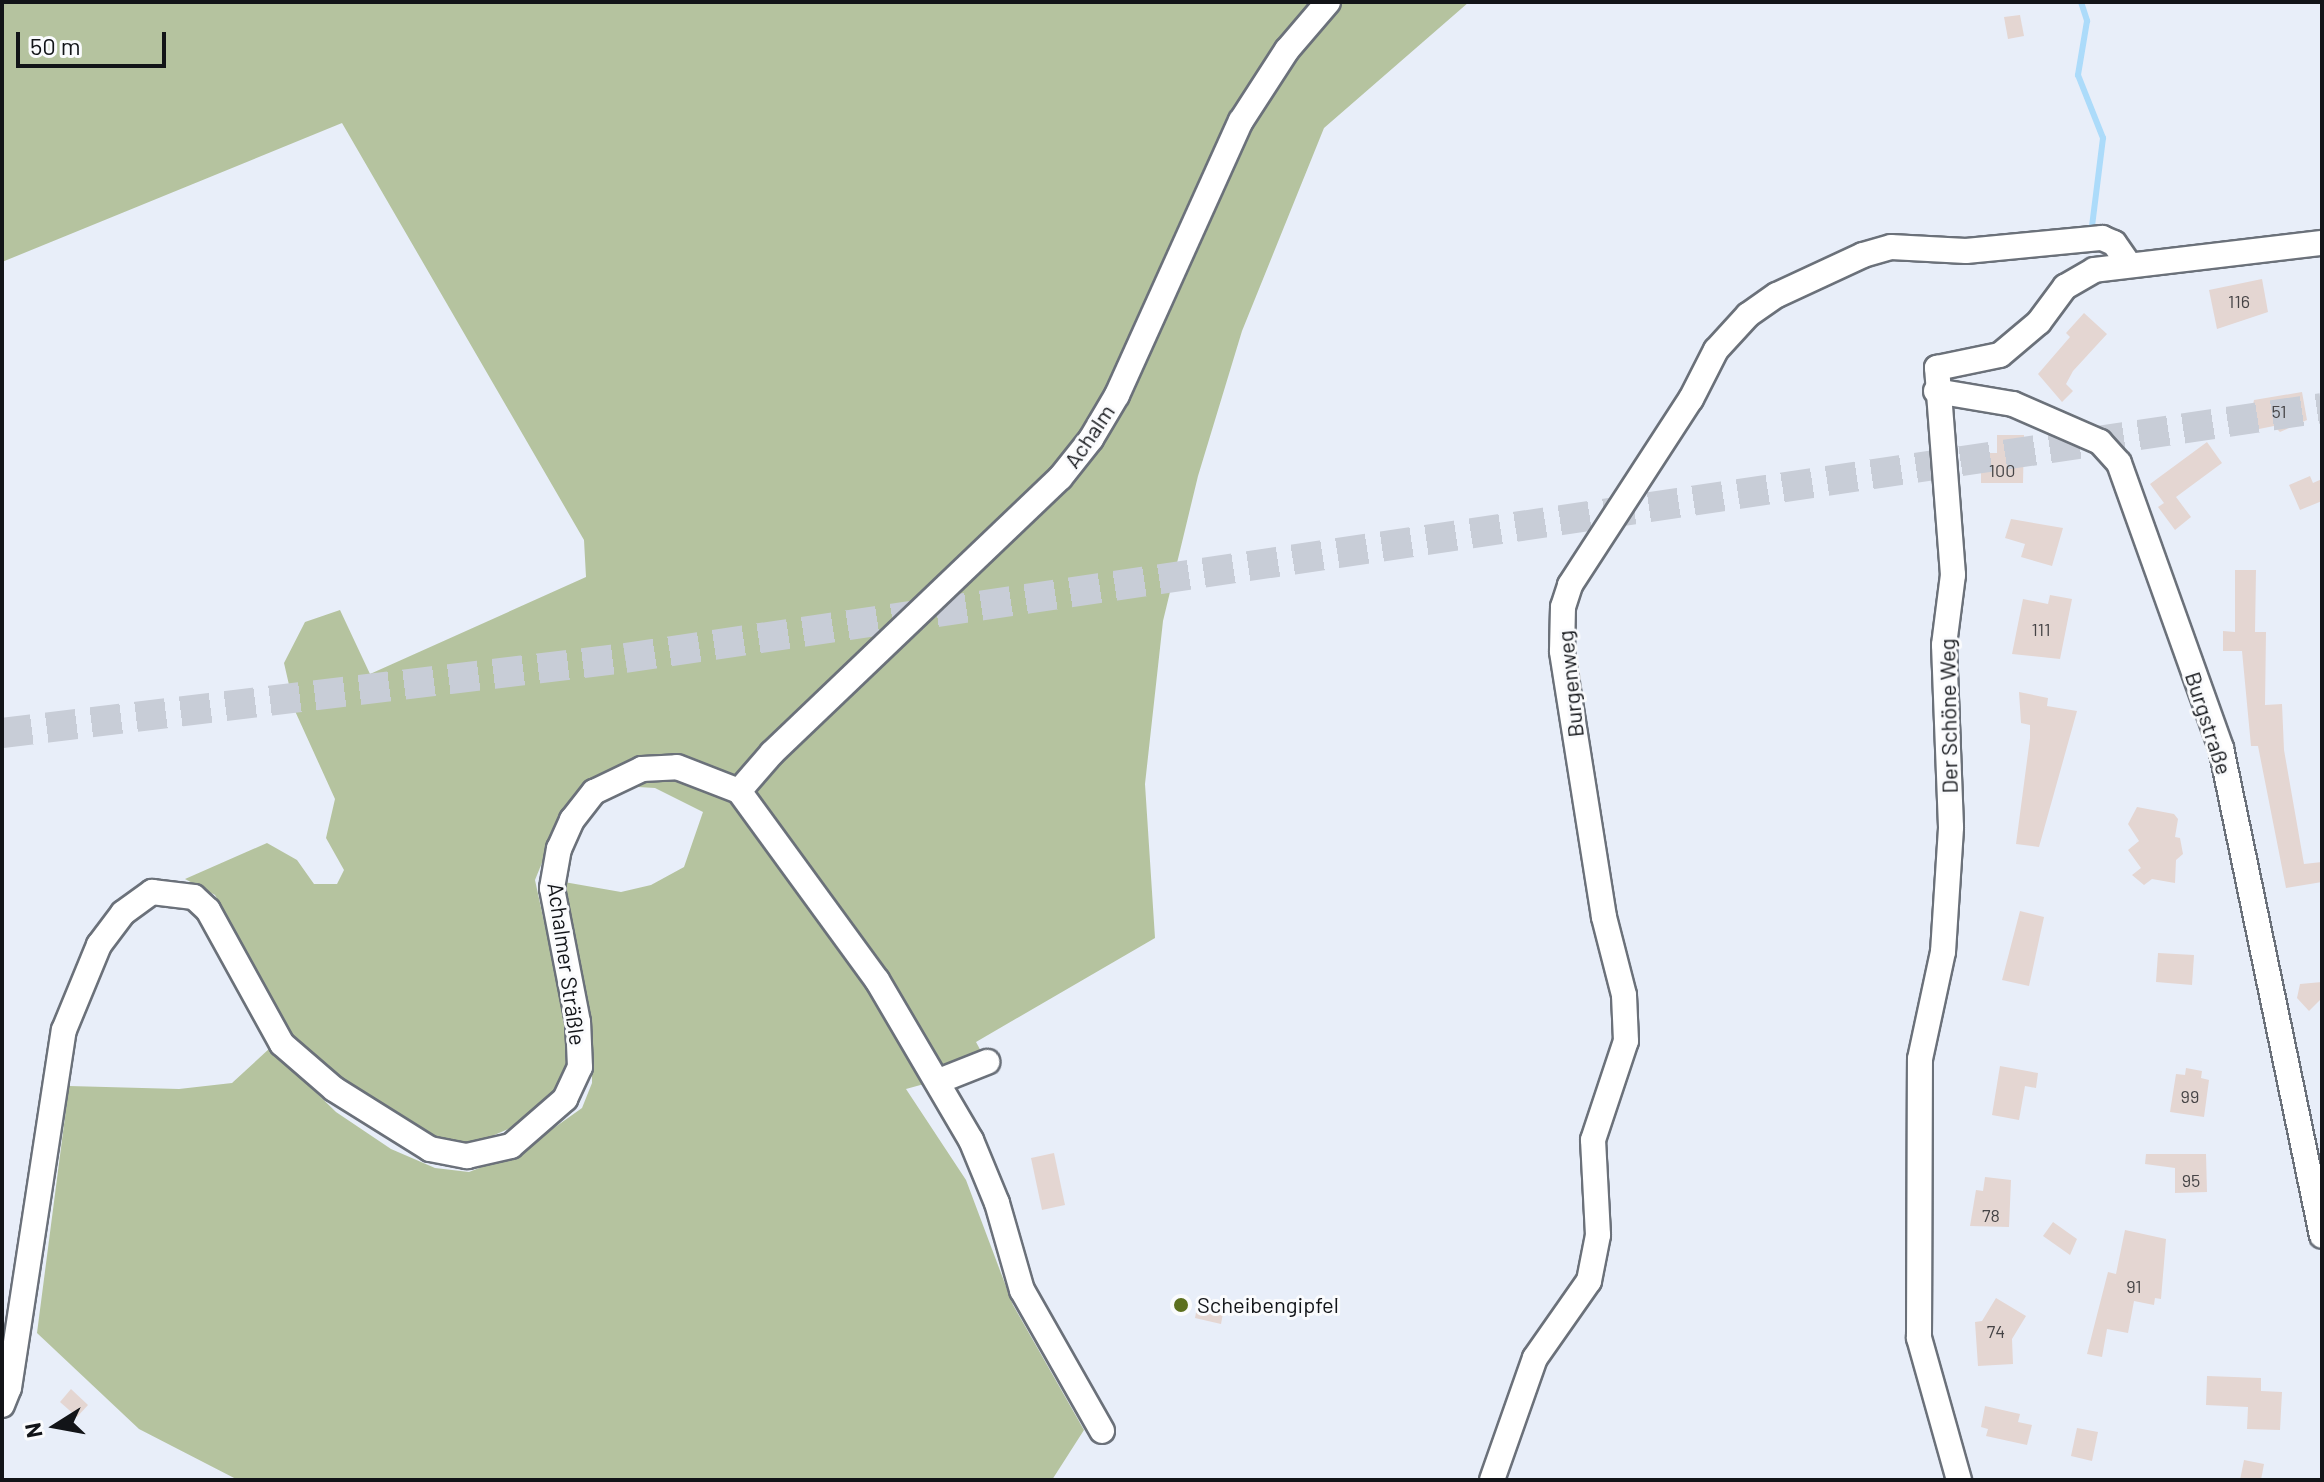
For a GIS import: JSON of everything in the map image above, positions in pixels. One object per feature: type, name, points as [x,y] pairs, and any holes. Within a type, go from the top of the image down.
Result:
[{"type":"street","name":"Achalm","points":[[739,791],[772,753],[1050,488],[1091,439],[1117,395],[1241,121],[1287,50],[1328,2]]},
{"type":"street","name":"Burgenweg","points":[[1492,1480],[1535,1358],[1592,1271],[1598,1235],[1593,1140],[1626,1041],[1624,995],[1604,917],[1562,651],[1563,607],[1570,585],[1691,399],[1716,350],[1748,315],[1777,295],[1863,255],[1891,247],[1966,251],[2102,238],[2114,243],[2128,263]]},
{"type":"street","points":[[1936,391],[1937,368],[2000,355],[2039,322],[2065,287],[2094,270],[2128,263],[2322,243]]},
{"type":"street","name":"Burgstraße","points":[[1936,391],[2013,404],[2100,442],[2119,463],[2221,748],[2322,1236]]},
{"type":"street","name":"Der Schöne Weg","points":[[1936,391],[1953,575],[1944,645],[1951,827],[1943,952],[1920,1059],[1919,1338],[1959,1480]]},
{"type":"street","name":"Achalmer Sträßle","points":[[2,1405],[11,1373],[64,1030],[99,945],[123,913],[152,892],[194,897],[208,910],[282,1044],[334,1089],[407,1139],[430,1149],[478,1153],[528,1135],[565,1099],[580,1067],[578,1022],[552,888],[556,858],[572,820],[594,792],[642,769],[677,767],[739,791]]},
{"type":"street","points":[[739,791],[877,980],[939,1081],[971,1140],[997,1203],[1022,1290],[1102,1431]]},
{"type":"street","points":[[939,1081],[987,1062]]},
{"type":"green space","points":[[2,2],[1469,2],[1324,128],[1242,331],[1198,476],[1163,621],[1145,784],[1155,938],[976,1042],[989,1066],[906,1089],[966,1180],[1013,1305],[1084,1430],[1052,1480],[238,1480],[139,1429],[37,1333],[69,1086],[179,1089],[232,1083],[270,1048],[336,1112],[391,1149],[435,1168],[469,1172],[520,1152],[582,1108],[592,1083],[592,1031],[564,882],[621,892],[651,885],[684,867],[703,812],[655,788],[587,784],[563,811],[535,880],[575,1065],[536,1117],[469,1146],[434,1143],[392,1121],[291,1041],[215,895],[185,879],[267,843],[297,860],[314,884],[337,884],[344,870],[326,838],[335,799],[295,711],[284,663],[305,622],[340,610],[370,674],[586,577],[584,540],[342,123],[2,262]]},
{"type":"building","points":[[2020,15],[2024,36],[2008,39],[2004,17]]},
{"type":"building","points":[[2262,279],[2268,312],[2217,329],[2209,290]]},
{"type":"building","points":[[2084,313],[2107,334],[2073,371],[2066,384],[2073,391],[2062,402],[2038,374],[2070,337],[2066,333]]},
{"type":"building","points":[[2302,392],[2307,420],[2280,432],[2274,426],[2259,429],[2251,414],[2254,400]]},
{"type":"building","points":[[1997,435],[2024,435],[2023,483],[1981,483],[1981,453],[1997,453]]},
{"type":"building","points":[[2207,442],[2222,463],[2176,497],[2191,517],[2175,530],[2158,507],[2164,503],[2150,484]]},
{"type":"building","points":[[2310,476],[2313,483],[2322,479],[2322,501],[2300,510],[2289,485]]},
{"type":"building","points":[[2011,519],[2063,528],[2052,566],[2021,557],[2025,544],[2005,538]]},
{"type":"building","points":[[2235,570],[2256,570],[2255,632],[2266,632],[2265,705],[2282,704],[2284,750],[2304,864],[2322,862],[2322,882],[2286,888],[2258,746],[2251,746],[2242,651],[2223,651],[2223,631],[2235,632]]},
{"type":"building","points":[[2050,595],[2072,599],[2060,659],[2012,654],[2023,599],[2048,604]]},
{"type":"building","points":[[2019,692],[2048,698],[2047,706],[2077,711],[2039,847],[2016,844],[2030,738],[2030,725],[2021,723]]},
{"type":"building","points":[[2137,807],[2174,814],[2178,819],[2175,837],[2180,838],[2183,854],[2176,860],[2175,883],[2152,879],[2144,885],[2132,875],[2141,868],[2128,850],[2139,841],[2128,824]]},
{"type":"building","points":[[2020,911],[2044,917],[2029,986],[2002,980]]},
{"type":"building","points":[[2158,953],[2194,955],[2192,985],[2156,982]]},
{"type":"building","points":[[2322,982],[2322,998],[2309,1011],[2297,998],[2300,984]]},
{"type":"building","points":[[2000,1066],[2038,1073],[2036,1088],[2025,1086],[2019,1120],[1992,1115]]},
{"type":"building","points":[[2186,1068],[2202,1071],[2201,1078],[2209,1080],[2204,1117],[2170,1112],[2176,1074],[2185,1075]]},
{"type":"building","points":[[1054,1153],[1065,1205],[1042,1210],[1031,1158]]},
{"type":"building","points":[[2146,1154],[2206,1154],[2207,1192],[2175,1193],[2175,1168],[2145,1164]]},
{"type":"building","points":[[1985,1177],[2011,1180],[2009,1227],[1970,1226],[1976,1190],[1983,1191]]},
{"type":"building","points":[[2053,1222],[2077,1239],[2070,1255],[2043,1236]]},
{"type":"building","points":[[2125,1230],[2166,1239],[2161,1299],[2155,1298],[2154,1305],[2134,1301],[2128,1333],[2107,1329],[2102,1357],[2087,1354],[2108,1272],[2116,1274]]},
{"type":"building","points":[[1199,1297],[1225,1303],[1221,1324],[1195,1318]]},
{"type":"building","points":[[1996,1298],[2026,1316],[2012,1339],[2013,1364],[1978,1366],[1975,1322],[1982,1321]]},
{"type":"building","points":[[2207,1376],[2261,1378],[2261,1391],[2282,1392],[2280,1430],[2247,1429],[2248,1407],[2206,1405]]},
{"type":"building","points":[[71,1389],[88,1405],[77,1417],[60,1402]]},
{"type":"building","points":[[1985,1406],[2020,1414],[2018,1422],[2032,1425],[2027,1445],[1986,1436],[1988,1429],[1981,1427]]},
{"type":"building","points":[[2077,1428],[2098,1432],[2092,1461],[2071,1456]]},
{"type":"building","points":[[2244,1460],[2264,1464],[2261,1480],[2240,1480]]},
{"type":"waterway","points":[[2081,2],[2087,21],[2078,75],[2103,138],[2091,235]]},
{"type":"tunnel","points":[[2,733],[625,658],[2322,408]]},
{"type":"place","name":"Scheibengipfel","points":[[1181,1305]]}]
